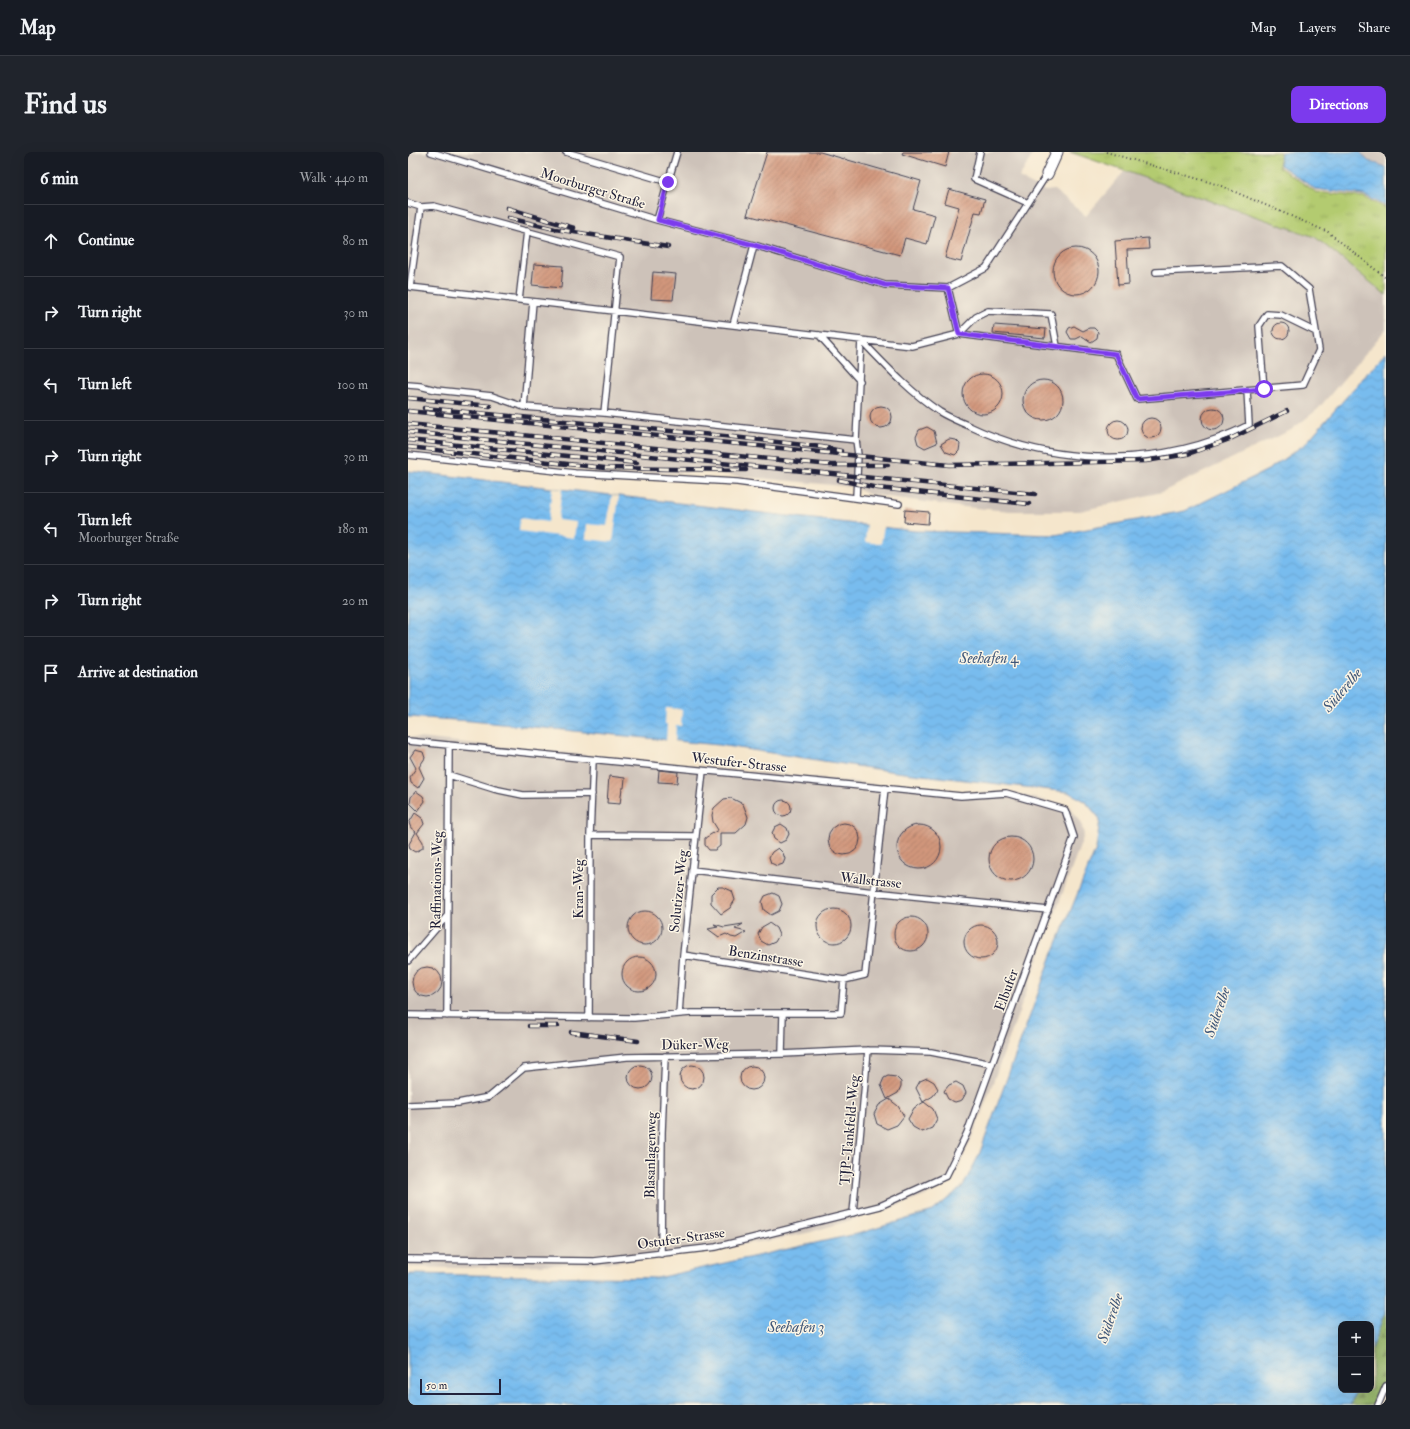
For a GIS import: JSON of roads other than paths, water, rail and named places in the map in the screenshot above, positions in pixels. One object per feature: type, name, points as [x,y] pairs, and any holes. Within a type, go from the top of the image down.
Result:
[{"type":"street","points":[[1047,174],[1057,152]]},
{"type":"lane","name":"Moorburger Straße","points":[[431,152],[658,220],[754,245],[885,285],[948,288]]},
{"type":"lane","points":[[566,152],[668,182]]},
{"type":"lane","points":[[658,220],[677,152]]},
{"type":"lane","points":[[980,152],[974,179],[1028,203]]},
{"type":"lane","points":[[959,334],[948,288],[986,268],[1047,174]]},
{"type":"lane","points":[[408,203],[422,207],[434,206],[620,257],[604,413]]},
{"type":"lane","points":[[422,207],[409,287],[912,346],[959,334],[1116,354],[1137,399],[1303,386],[1319,350],[1309,289],[1282,266],[1156,272]]},
{"type":"lane","points":[[518,300],[527,232]]},
{"type":"lane","points":[[733,325],[754,245]]},
{"type":"lane","points":[[524,407],[533,302]]},
{"type":"lane","points":[[959,334],[976,317],[988,311],[1051,314],[1057,346]]},
{"type":"lane","points":[[1264,389],[1259,326],[1267,314],[1281,315],[1316,332]]},
{"type":"lane","points":[[819,335],[860,380]]},
{"type":"lane","points":[[856,497],[858,455],[856,440],[861,340]]},
{"type":"lane","points":[[861,340],[903,384],[940,412],[994,438],[1032,448],[1062,453],[1100,457],[1145,455],[1187,449],[1229,435],[1249,425],[1247,390]]},
{"type":"lane","points":[[408,385],[436,390],[492,396],[524,407],[604,413],[856,440]]},
{"type":"lane","points":[[408,455],[575,473],[737,482],[899,504]]},
{"type":"lane","name":"Westufer-Strasse","points":[[408,741],[961,796],[1006,792],[1065,810]]},
{"type":"lane","name":"Raffinations-Weg","points":[[447,1016],[450,745]]},
{"type":"lane","name":"Kran-Weg","points":[[589,1018],[590,835],[593,760]]},
{"type":"lane","name":"Solutizer-Weg","points":[[679,1014],[683,955],[703,771]]},
{"type":"lane","points":[[449,774],[494,789],[523,795],[592,794]]},
{"type":"lane","points":[[874,892],[885,788]]},
{"type":"lane","name":"Elbufer","points":[[946,1176],[967,1133],[1074,837],[1065,810]]},
{"type":"lane","points":[[590,835],[696,836]]},
{"type":"lane","name":"Wallstrasse","points":[[692,870],[874,892],[1048,910]]},
{"type":"lane","name":"Benzinstrasse","points":[[683,955],[844,980],[865,976],[874,892]]},
{"type":"lane","points":[[408,961],[447,916]]},
{"type":"lane","points":[[408,1015],[634,1018],[679,1014],[841,1013],[844,980]]},
{"type":"lane","points":[[782,1054],[783,1013]]},
{"type":"lane","name":"Düker-Weg","points":[[408,1105],[458,1103],[489,1096],[524,1068],[627,1057],[782,1054],[868,1050],[931,1052],[992,1064]]},
{"type":"lane","name":"TJP-Tankfeld-Weg","points":[[853,1213],[868,1050]]},
{"type":"lane","name":"Blasanlagenweg","points":[[661,1254],[662,1132],[665,1056]]},
{"type":"lane","name":"Ostufer-Strasse","points":[[408,1259],[594,1261],[716,1247],[880,1206],[946,1176]]},
{"type":"lane","points":[[1378,1405],[1386,1386]]},
{"type":"water","points":[[1281,152],[1360,152],[1368,161],[1386,167],[1386,206],[1364,195],[1315,189],[1280,165]]},
{"type":"water","points":[[1386,352],[1386,1309],[1374,1341],[1374,1321],[1338,1321],[1338,1393],[1355,1393],[1350,1405],[408,1405],[408,1274],[657,1278],[861,1233],[933,1211],[963,1186],[979,1155],[1051,958],[1096,849],[1100,819],[1085,801],[1068,792],[896,772],[719,745],[471,721],[408,717],[408,471],[915,531],[1055,535],[1185,511],[1268,470],[1305,444]]},
{"type":"railway","points":[[507,208],[574,228]]},
{"type":"railway","points":[[508,218],[555,229],[668,247]]},
{"type":"railway","points":[[408,398],[490,406]]},
{"type":"railway","points":[[424,408],[724,436],[822,447],[841,451]]},
{"type":"railway","points":[[408,411],[949,465],[1146,461],[1188,454],[1230,439],[1287,411]]},
{"type":"railway","points":[[408,424],[831,465],[888,465]]},
{"type":"railway","points":[[408,432],[1035,494]]},
{"type":"railway","points":[[408,440],[637,463]]},
{"type":"railway","points":[[408,447],[605,468],[746,470]]},
{"type":"railway","points":[[839,480],[878,488],[1029,504]]},
{"type":"railway","points":[[529,1026],[558,1026]]},
{"type":"railway","points":[[571,1032],[638,1041]]},
{"type":"water label","name":"Seehafen 4","points":[[989,658]]},
{"type":"water label","name":"Süderelbe","points":[[1342,690]]},
{"type":"water label","name":"Süderelbe","points":[[1217,1012]]},
{"type":"water label","name":"Süderelbe","points":[[1110,1318]]},
{"type":"water label","name":"Seehafen 3","points":[[796,1327]]}]
